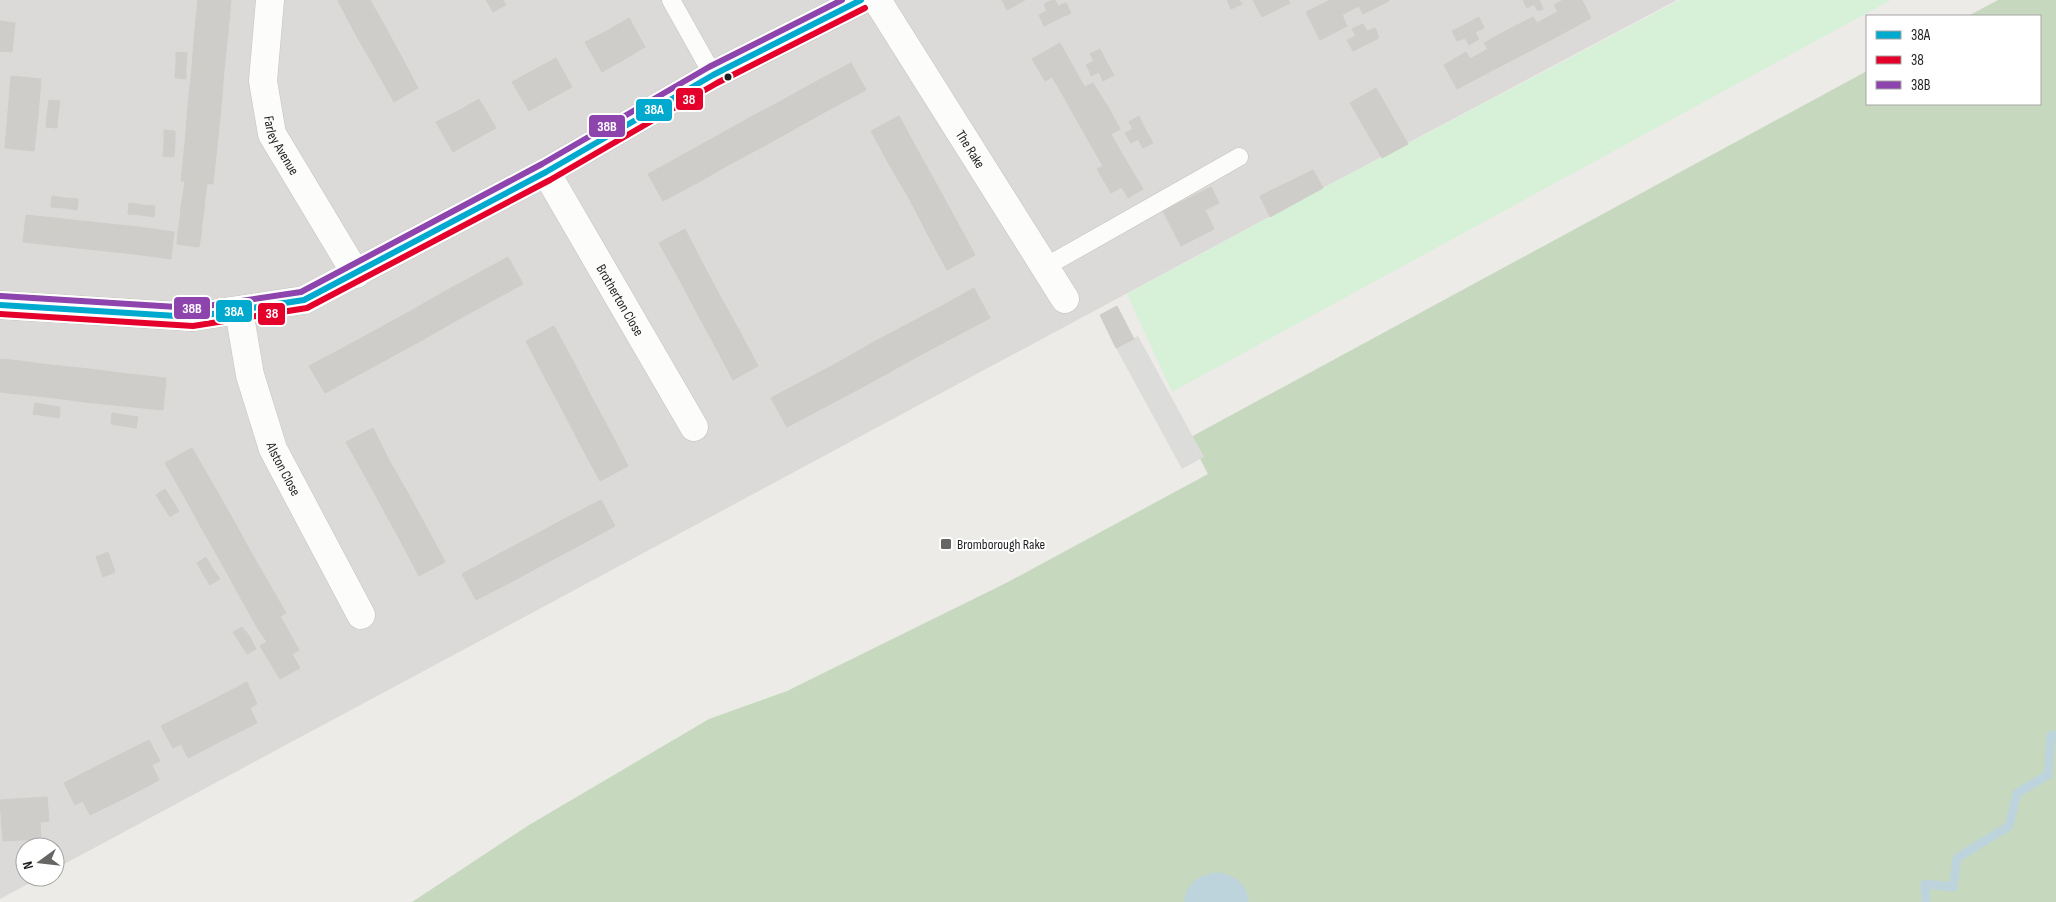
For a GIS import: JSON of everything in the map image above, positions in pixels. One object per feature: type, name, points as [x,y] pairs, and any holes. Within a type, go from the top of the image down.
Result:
[{"type":"street","name":"Farley Avenue","points":[[270,0],[263,81],[272,134],[356,274]]},
{"type":"street","points":[[0,305],[193,317],[304,300],[546,172],[713,75],[861,0]]},
{"type":"street","name":"The Rake","points":[[877,0],[1065,299]]},
{"type":"street","name":"Brotherton Close","points":[[546,172],[694,427]]},
{"type":"street","name":"Alston Close","points":[[239,311],[250,376],[273,449],[361,614]]},
{"type":"lane","points":[[671,0],[713,75]]},
{"type":"lane","points":[[1045,267],[1239,157]]},
{"type":"shaded area","points":[[0,0],[1677,0],[65,864],[65,837],[15,837],[15,887],[22,887],[0,899]]},
{"type":"green space","points":[[1680,0],[1891,0],[1172,392],[1127,294],[1323,188]]},
{"type":"green space","points":[[1998,0],[2056,0],[2056,902],[412,902],[529,825],[709,719],[787,691],[1008,582],[1208,474],[1189,438],[1866,72],[1866,105],[2041,105],[2041,15],[1970,15]]},
{"type":"pier","points":[[1138,336],[1204,457],[1182,469],[1116,348]]},
{"type":"building","points":[[198,0],[231,0],[228,32],[195,29]]},
{"type":"building","points":[[370,0],[382,21],[356,35],[338,1]]},
{"type":"building","points":[[486,0],[503,0],[506,5],[493,12]]},
{"type":"building","points":[[1002,0],[1025,0],[1007,10]]},
{"type":"building","points":[[1055,0],[1058,6],[1066,3],[1071,13],[1058,19],[1050,1]]},
{"type":"building","points":[[1227,0],[1239,0],[1242,4],[1231,9]]},
{"type":"building","points":[[1253,0],[1288,0],[1290,3],[1262,17]]},
{"type":"building","points":[[1330,0],[1344,0],[1349,11],[1342,15],[1347,26],[1320,40],[1306,12]]},
{"type":"building","points":[[1344,0],[1389,1],[1363,14],[1359,6],[1349,11]]},
{"type":"building","points":[[1523,0],[1539,0],[1543,9],[1538,11],[1534,4],[1527,8]]},
{"type":"building","points":[[1563,0],[1582,0],[1591,18],[1558,36],[1548,17],[1558,12],[1554,5]]},
{"type":"building","points":[[1050,1],[1058,19],[1044,26],[1039,15],[1047,11],[1044,4]]},
{"type":"building","points":[[1479,17],[1484,28],[1475,32],[1479,39],[1474,42],[1464,25]]},
{"type":"building","points":[[1533,17],[1537,23],[1548,17],[1558,36],[1524,54],[1511,28]]},
{"type":"building","points":[[629,18],[645,47],[623,60],[607,31]]},
{"type":"building","points":[[0,21],[15,23],[12,52],[0,51]]},
{"type":"building","points":[[382,21],[400,54],[375,68],[356,35]]},
{"type":"building","points":[[1363,24],[1367,31],[1375,28],[1379,38],[1367,44],[1358,26]]},
{"type":"building","points":[[1464,25],[1474,42],[1469,45],[1465,38],[1457,41],[1452,31]]},
{"type":"building","points":[[1358,26],[1367,44],[1353,51],[1347,40],[1356,36],[1352,29]]},
{"type":"building","points":[[1511,28],[1524,54],[1491,71],[1481,53],[1488,49],[1484,43]]},
{"type":"building","points":[[195,29],[228,32],[224,70],[192,67]]},
{"type":"building","points":[[607,31],[623,60],[602,72],[585,42]]},
{"type":"building","points":[[1060,43],[1080,79],[1060,90],[1052,77],[1045,81],[1032,59]]},
{"type":"building","points":[[1100,49],[1106,61],[1089,70],[1086,65],[1094,61],[1090,54]]},
{"type":"building","points":[[176,52],[187,53],[186,66],[176,65]]},
{"type":"building","points":[[1466,52],[1470,59],[1481,53],[1491,71],[1457,89],[1444,65]]},
{"type":"building","points":[[400,54],[418,88],[394,102],[375,68]]},
{"type":"building","points":[[556,58],[572,87],[550,99],[534,70]]},
{"type":"building","points":[[1106,61],[1114,75],[1103,81],[1099,72],[1091,76],[1089,70]]},
{"type":"building","points":[[851,63],[866,90],[832,108],[817,81]]},
{"type":"building","points":[[176,65],[186,66],[186,79],[175,78]]},
{"type":"building","points":[[192,67],[224,70],[221,108],[188,105]]},
{"type":"building","points":[[534,70],[550,99],[529,111],[512,82]]},
{"type":"building","points":[[11,76],[41,79],[38,115],[8,112]]},
{"type":"building","points":[[1080,79],[1085,87],[1093,83],[1108,107],[1079,124],[1060,90]]},
{"type":"building","points":[[817,81],[832,108],[798,127],[783,100]]},
{"type":"building","points":[[1376,88],[1408,144],[1382,158],[1350,103]]},
{"type":"building","points":[[479,99],[496,128],[474,140],[458,111]]},
{"type":"building","points":[[49,100],[60,101],[58,114],[47,114]]},
{"type":"building","points":[[783,100],[798,127],[764,146],[749,118]]},
{"type":"building","points":[[188,105],[221,108],[217,146],[185,143]]},
{"type":"building","points":[[1108,107],[1120,129],[1111,134],[1118,147],[1099,159],[1079,124]]},
{"type":"building","points":[[458,111],[474,140],[453,152],[436,122]]},
{"type":"building","points":[[8,112],[38,115],[34,151],[5,148]]},
{"type":"building","points":[[47,114],[58,114],[57,128],[46,127]]},
{"type":"building","points":[[899,116],[918,151],[890,166],[871,131]]},
{"type":"building","points":[[1139,116],[1145,129],[1128,138],[1125,133],[1133,129],[1129,122]]},
{"type":"building","points":[[749,118],[764,146],[730,164],[715,137]]},
{"type":"building","points":[[1145,129],[1153,143],[1143,148],[1138,139],[1131,143],[1128,138]]},
{"type":"building","points":[[164,130],[175,131],[175,144],[164,143]]},
{"type":"building","points":[[715,137],[730,164],[697,183],[681,156]]},
{"type":"building","points":[[164,143],[175,144],[174,157],[163,156]]},
{"type":"building","points":[[185,143],[217,146],[213,184],[181,181]]},
{"type":"building","points":[[1118,147],[1143,189],[1128,198],[1122,187],[1111,193],[1097,169],[1103,166],[1099,159]]},
{"type":"building","points":[[918,151],[937,185],[910,200],[890,166]]},
{"type":"building","points":[[681,156],[697,183],[663,201],[648,174]]},
{"type":"building","points":[[1313,170],[1323,188],[1270,217],[1260,196]]},
{"type":"building","points":[[185,181],[207,184],[205,198],[183,195]]},
{"type":"building","points":[[937,185],[956,220],[928,235],[910,200]]},
{"type":"building","points":[[1211,187],[1219,203],[1205,210],[1214,229],[1181,246],[1163,211]]},
{"type":"building","points":[[183,195],[205,198],[204,210],[181,207]]},
{"type":"building","points":[[52,196],[65,198],[64,208],[51,207]]},
{"type":"building","points":[[65,198],[78,199],[77,210],[64,208]]},
{"type":"building","points":[[129,203],[142,205],[141,215],[128,214]]},
{"type":"building","points":[[142,205],[155,206],[154,217],[141,215]]},
{"type":"building","points":[[181,207],[204,210],[202,223],[180,220]]},
{"type":"building","points":[[26,215],[63,219],[60,246],[23,242]]},
{"type":"building","points":[[63,219],[100,223],[97,250],[60,246]]},
{"type":"building","points":[[180,220],[202,223],[201,235],[178,232]]},
{"type":"building","points":[[956,220],[975,255],[947,270],[928,235]]},
{"type":"building","points":[[100,223],[138,227],[134,254],[97,250]]},
{"type":"building","points":[[138,227],[174,232],[171,259],[134,254]]},
{"type":"building","points":[[685,229],[703,264],[678,277],[659,243]]},
{"type":"building","points":[[178,232],[201,235],[199,247],[177,244]]},
{"type":"building","points":[[508,257],[523,284],[490,302],[475,275]]},
{"type":"building","points":[[703,264],[721,298],[696,311],[678,277]]},
{"type":"building","points":[[475,275],[490,302],[457,320],[442,293]]},
{"type":"building","points":[[974,288],[990,318],[956,336],[940,307]]},
{"type":"building","points":[[442,293],[457,320],[424,339],[409,312]]},
{"type":"building","points":[[721,298],[740,332],[715,346],[696,311]]},
{"type":"building","points":[[1117,306],[1134,339],[1116,348],[1100,315]]},
{"type":"building","points":[[940,307],[956,336],[922,354],[906,325]]},
{"type":"building","points":[[409,312],[424,339],[391,357],[376,330]]},
{"type":"building","points":[[906,325],[922,354],[888,373],[872,343]]},
{"type":"building","points":[[554,326],[573,361],[544,376],[526,341]]},
{"type":"building","points":[[376,330],[391,357],[358,375],[343,348]]},
{"type":"building","points":[[740,332],[758,366],[733,380],[715,346]]},
{"type":"building","points":[[872,343],[888,373],[855,391],[839,362]]},
{"type":"building","points":[[343,348],[358,375],[325,393],[309,366]]},
{"type":"building","points":[[0,359],[12,360],[8,393],[0,392]]},
{"type":"building","points":[[12,360],[50,365],[47,397],[8,393]]},
{"type":"building","points":[[573,361],[591,396],[563,411],[544,376]]},
{"type":"building","points":[[839,362],[855,391],[821,409],[805,380]]},
{"type":"building","points":[[50,365],[89,369],[85,402],[47,397]]},
{"type":"building","points":[[89,369],[128,374],[124,406],[85,402]]},
{"type":"building","points":[[128,374],[166,378],[163,410],[124,406]]},
{"type":"building","points":[[805,380],[821,409],[787,427],[771,398]]},
{"type":"building","points":[[591,396],[610,431],[581,446],[563,411]]},
{"type":"building","points":[[35,403],[47,405],[46,416],[33,414]]},
{"type":"building","points":[[47,405],[60,407],[59,418],[46,416]]},
{"type":"building","points":[[112,413],[125,415],[124,426],[111,424]]},
{"type":"building","points":[[125,415],[138,417],[136,428],[124,426]]},
{"type":"building","points":[[373,428],[390,462],[365,476],[346,442]]},
{"type":"building","points":[[610,431],[628,466],[600,481],[581,446]]},
{"type":"building","points":[[192,448],[211,481],[184,496],[165,463]]},
{"type":"building","points":[[390,462],[409,495],[383,509],[365,476]]},
{"type":"building","points":[[211,481],[230,514],[202,529],[184,496]]},
{"type":"building","points":[[165,489],[172,500],[163,506],[156,495]]},
{"type":"building","points":[[409,495],[427,528],[401,542],[383,509]]},
{"type":"building","points":[[172,500],[179,511],[170,517],[163,506]]},
{"type":"building","points":[[601,500],[615,526],[580,545],[566,518]]},
{"type":"building","points":[[230,514],[248,547],[221,562],[202,529]]},
{"type":"building","points":[[566,518],[580,545],[546,563],[531,537]]},
{"type":"building","points":[[427,528],[445,562],[419,576],[401,542]]},
{"type":"building","points":[[531,537],[546,563],[511,582],[497,555]]},
{"type":"building","points":[[248,547],[267,580],[239,595],[221,562]]},
{"type":"building","points":[[108,552],[115,572],[103,577],[96,557]]},
{"type":"building","points":[[497,555],[511,582],[476,600],[462,574]]},
{"type":"building","points":[[206,557],[212,568],[203,574],[197,563]]},
{"type":"building","points":[[212,568],[220,579],[210,585],[203,574]]},
{"type":"building","points":[[267,580],[286,613],[258,629],[239,595]]},
{"type":"building","points":[[280,616],[299,650],[292,654],[300,668],[280,679],[260,646],[267,642],[258,629]]},
{"type":"building","points":[[242,627],[250,637],[240,643],[233,632]]},
{"type":"building","points":[[250,637],[256,649],[247,654],[240,643]]},
{"type":"building","points":[[247,682],[257,704],[250,708],[257,723],[223,740],[205,704]]},
{"type":"building","points":[[205,704],[223,740],[188,758],[181,744],[173,748],[161,726]]},
{"type":"building","points":[[149,740],[160,761],[152,765],[159,780],[125,798],[107,761]]},
{"type":"building","points":[[107,761],[125,798],[90,815],[83,801],[75,805],[64,783]]},
{"type":"building","points":[[47,797],[49,821],[40,822],[41,837],[15,837],[15,840],[3,841],[0,800]]},
{"type":"waterway","points":[[1926,902],[1925,884],[1953,887],[1957,858],[2009,826],[2017,793],[2048,775],[2051,736],[2056,735]]},
{"type":"waterway","points":[[1212,902],[1217,900],[1221,902]]},
{"type":"transit line","name":"38B","points":[[1,296],[193,308],[301,292],[542,164],[709,67],[842,0]]},
{"type":"transit line","name":"38A","points":[[0,305],[193,317],[304,300],[546,172],[713,75],[861,0]]},
{"type":"transit line","name":"38","points":[[0,314],[193,326],[307,308],[550,180],[717,83],[865,8]]},
{"type":"place","name":"Bromborough Rake","points":[[946,544]]}]
